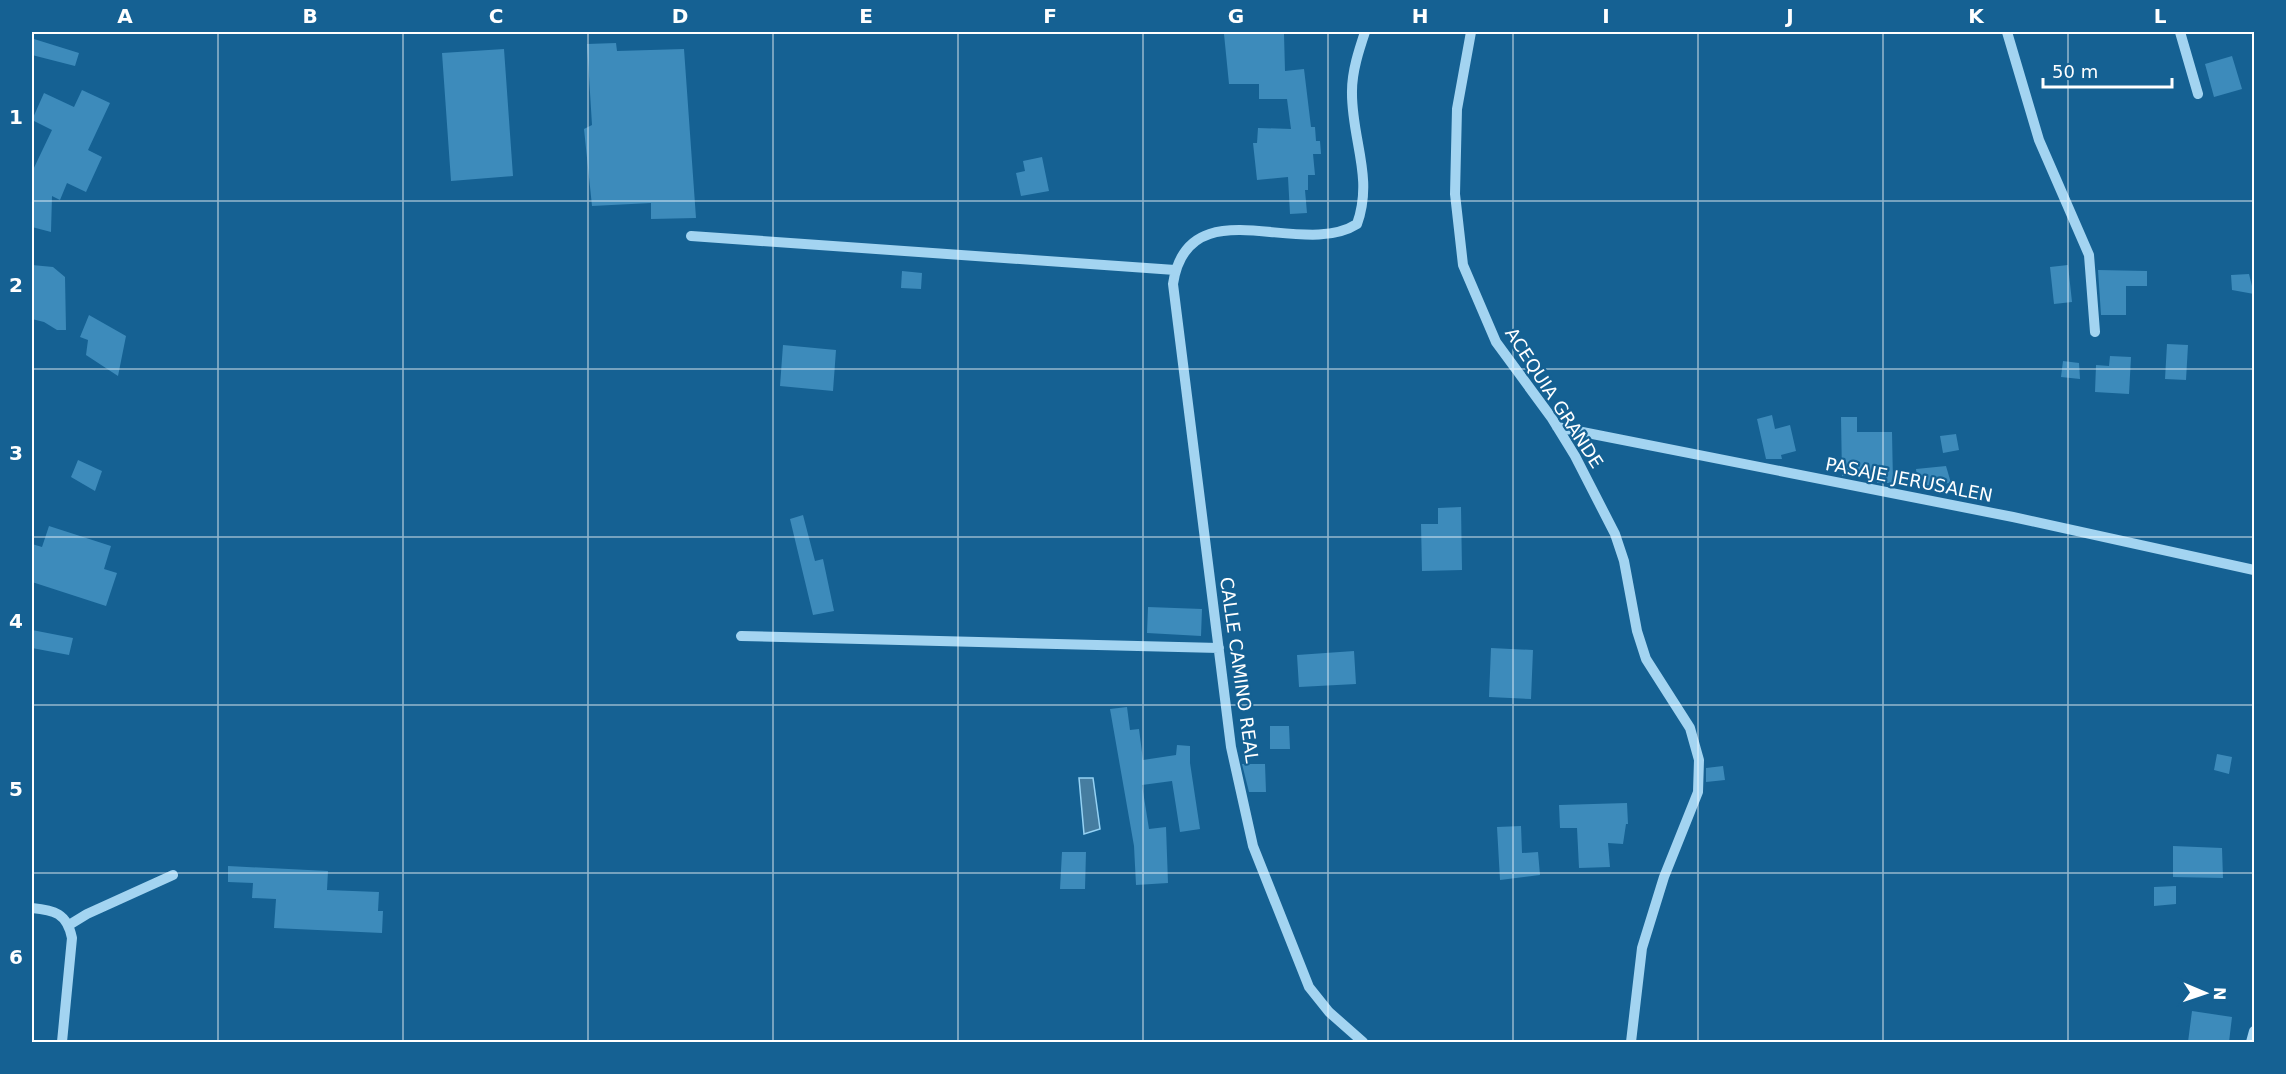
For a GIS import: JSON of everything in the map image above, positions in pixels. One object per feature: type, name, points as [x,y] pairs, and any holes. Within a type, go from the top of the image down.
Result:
[{"type":"street","points":[[691,236],[1175,270],[1180,256],[1193,243],[1213,233],[1235,229],[1311,236],[1344,232],[1357,224],[1365,191],[1352,91],[1357,55],[1365,32]]},
{"type":"street","name":"ACEQUIA GRANDE","points":[[1470,32],[1457,109],[1455,194],[1463,265],[1496,342],[1557,427],[1615,534],[1624,561],[1637,631],[1646,659],[1690,728],[1699,760],[1698,792],[1664,877],[1642,948],[1631,1042]]},
{"type":"street","points":[[2007,32],[2039,140],[2089,255],[2095,332]]},
{"type":"street","points":[[2180,32],[2198,94]]},
{"type":"street","name":"CALLE CAMINO REAL","points":[[1175,270],[1173,284],[1231,747],[1253,846],[1309,987],[1329,1012],[1363,1042]]},
{"type":"street","name":"PASAJE JERUSALEN","points":[[1557,427],[2001,515],[2254,570]]},
{"type":"street","points":[[741,636],[1219,648]]},
{"type":"street","points":[[67,922],[173,875]]},
{"type":"street","points":[[32,908],[57,912],[67,922],[72,938],[62,1042]]},
{"type":"street","points":[[2251,1042],[2254,1031]]},
{"type":"water","points":[[1079,778],[1093,778],[1100,829],[1084,834]]},
{"type":"building","points":[[1224,34],[1284,34],[1285,71],[1304,69],[1311,127],[1315,127],[1316,141],[1320,141],[1321,154],[1313,154],[1315,175],[1308,175],[1308,190],[1305,190],[1307,213],[1290,214],[1288,177],[1257,180],[1253,143],[1257,143],[1258,128],[1291,129],[1287,99],[1259,99],[1259,84],[1229,84]]},
{"type":"building","points":[[34,39],[79,53],[75,66],[32,55]]},
{"type":"building","points":[[616,43],[617,51],[684,49],[696,218],[651,219],[651,203],[592,206],[584,129],[592,125],[587,44]]},
{"type":"building","points":[[504,49],[513,176],[451,181],[442,53]]},
{"type":"building","points":[[2232,56],[2242,89],[2214,97],[2205,64]]},
{"type":"building","points":[[82,90],[110,103],[88,150],[102,157],[86,192],[67,183],[60,200],[52,196],[51,232],[32,227],[32,172],[52,130],[32,120],[44,93],[74,107]]},
{"type":"building","points":[[1042,157],[1049,191],[1021,196],[1016,173],[1025,171],[1023,161]]},
{"type":"building","points":[[32,265],[53,267],[65,277],[66,330],[57,330],[44,322],[32,319]]},
{"type":"building","points":[[2068,265],[2072,302],[2054,304],[2050,267]]},
{"type":"building","points":[[2098,270],[2147,271],[2147,286],[2126,286],[2126,315],[2101,315]]},
{"type":"building","points":[[902,271],[922,273],[921,289],[901,288]]},
{"type":"building","points":[[2249,274],[2254,294],[2232,290],[2231,275]]},
{"type":"building","points":[[89,315],[126,336],[118,376],[86,355],[88,340],[80,337]]},
{"type":"building","points":[[2167,344],[2188,345],[2186,380],[2165,379]]},
{"type":"building","points":[[783,345],[836,350],[833,391],[780,386]]},
{"type":"building","points":[[2110,356],[2131,357],[2129,394],[2095,392],[2096,365],[2109,366]]},
{"type":"building","points":[[2063,361],[2079,363],[2080,379],[2061,377]]},
{"type":"building","points":[[1772,415],[1775,429],[1790,425],[1796,451],[1781,455],[1782,459],[1766,459],[1757,419]]},
{"type":"building","points":[[1841,417],[1857,417],[1857,432],[1892,432],[1893,483],[1877,483],[1877,476],[1842,476]]},
{"type":"building","points":[[1956,434],[1959,450],[1943,453],[1940,436]]},
{"type":"building","points":[[78,460],[102,471],[95,491],[71,477]]},
{"type":"building","points":[[1946,466],[1951,483],[1918,486],[1916,469]]},
{"type":"building","points":[[1461,507],[1462,570],[1422,571],[1421,524],[1438,524],[1438,508]]},
{"type":"building","points":[[803,515],[815,561],[823,559],[834,611],[813,615],[790,519]]},
{"type":"building","points":[[49,526],[111,546],[104,569],[117,573],[106,606],[32,582],[32,544],[42,547]]},
{"type":"building","points":[[1148,607],[1202,609],[1201,636],[1147,633]]},
{"type":"building","points":[[32,630],[73,638],[69,655],[32,648]]},
{"type":"building","points":[[1491,648],[1533,650],[1531,699],[1489,697]]},
{"type":"building","points":[[1354,651],[1356,684],[1299,687],[1297,655]]},
{"type":"building","points":[[1127,707],[1130,730],[1139,729],[1143,760],[1176,755],[1177,745],[1190,746],[1190,763],[1200,829],[1180,832],[1172,781],[1142,785],[1149,829],[1166,827],[1168,883],[1136,885],[1134,846],[1110,709]]},
{"type":"building","points":[[1270,726],[1289,726],[1290,749],[1270,749]]},
{"type":"building","points":[[2217,754],[2232,757],[2229,774],[2214,770]]},
{"type":"building","points":[[1242,764],[1265,764],[1266,792],[1249,792]]},
{"type":"building","points":[[1723,766],[1725,780],[1706,782],[1706,768]]},
{"type":"building","points":[[1627,803],[1628,824],[1626,824],[1623,844],[1608,843],[1610,867],[1579,868],[1577,828],[1560,828],[1559,805]]},
{"type":"building","points":[[1521,826],[1522,853],[1538,852],[1540,875],[1500,880],[1497,827]]},
{"type":"building","points":[[2173,846],[2222,848],[2223,878],[2173,877]]},
{"type":"building","points":[[1062,852],[1086,852],[1085,889],[1060,889]]},
{"type":"building","points":[[228,866],[328,871],[327,890],[379,892],[378,911],[383,911],[382,933],[274,928],[276,899],[252,898],[253,883],[228,882]]},
{"type":"building","points":[[2176,886],[2176,904],[2154,906],[2154,887]]},
{"type":"building","points":[[2192,1011],[2232,1017],[2229,1042],[2188,1042]]}]
